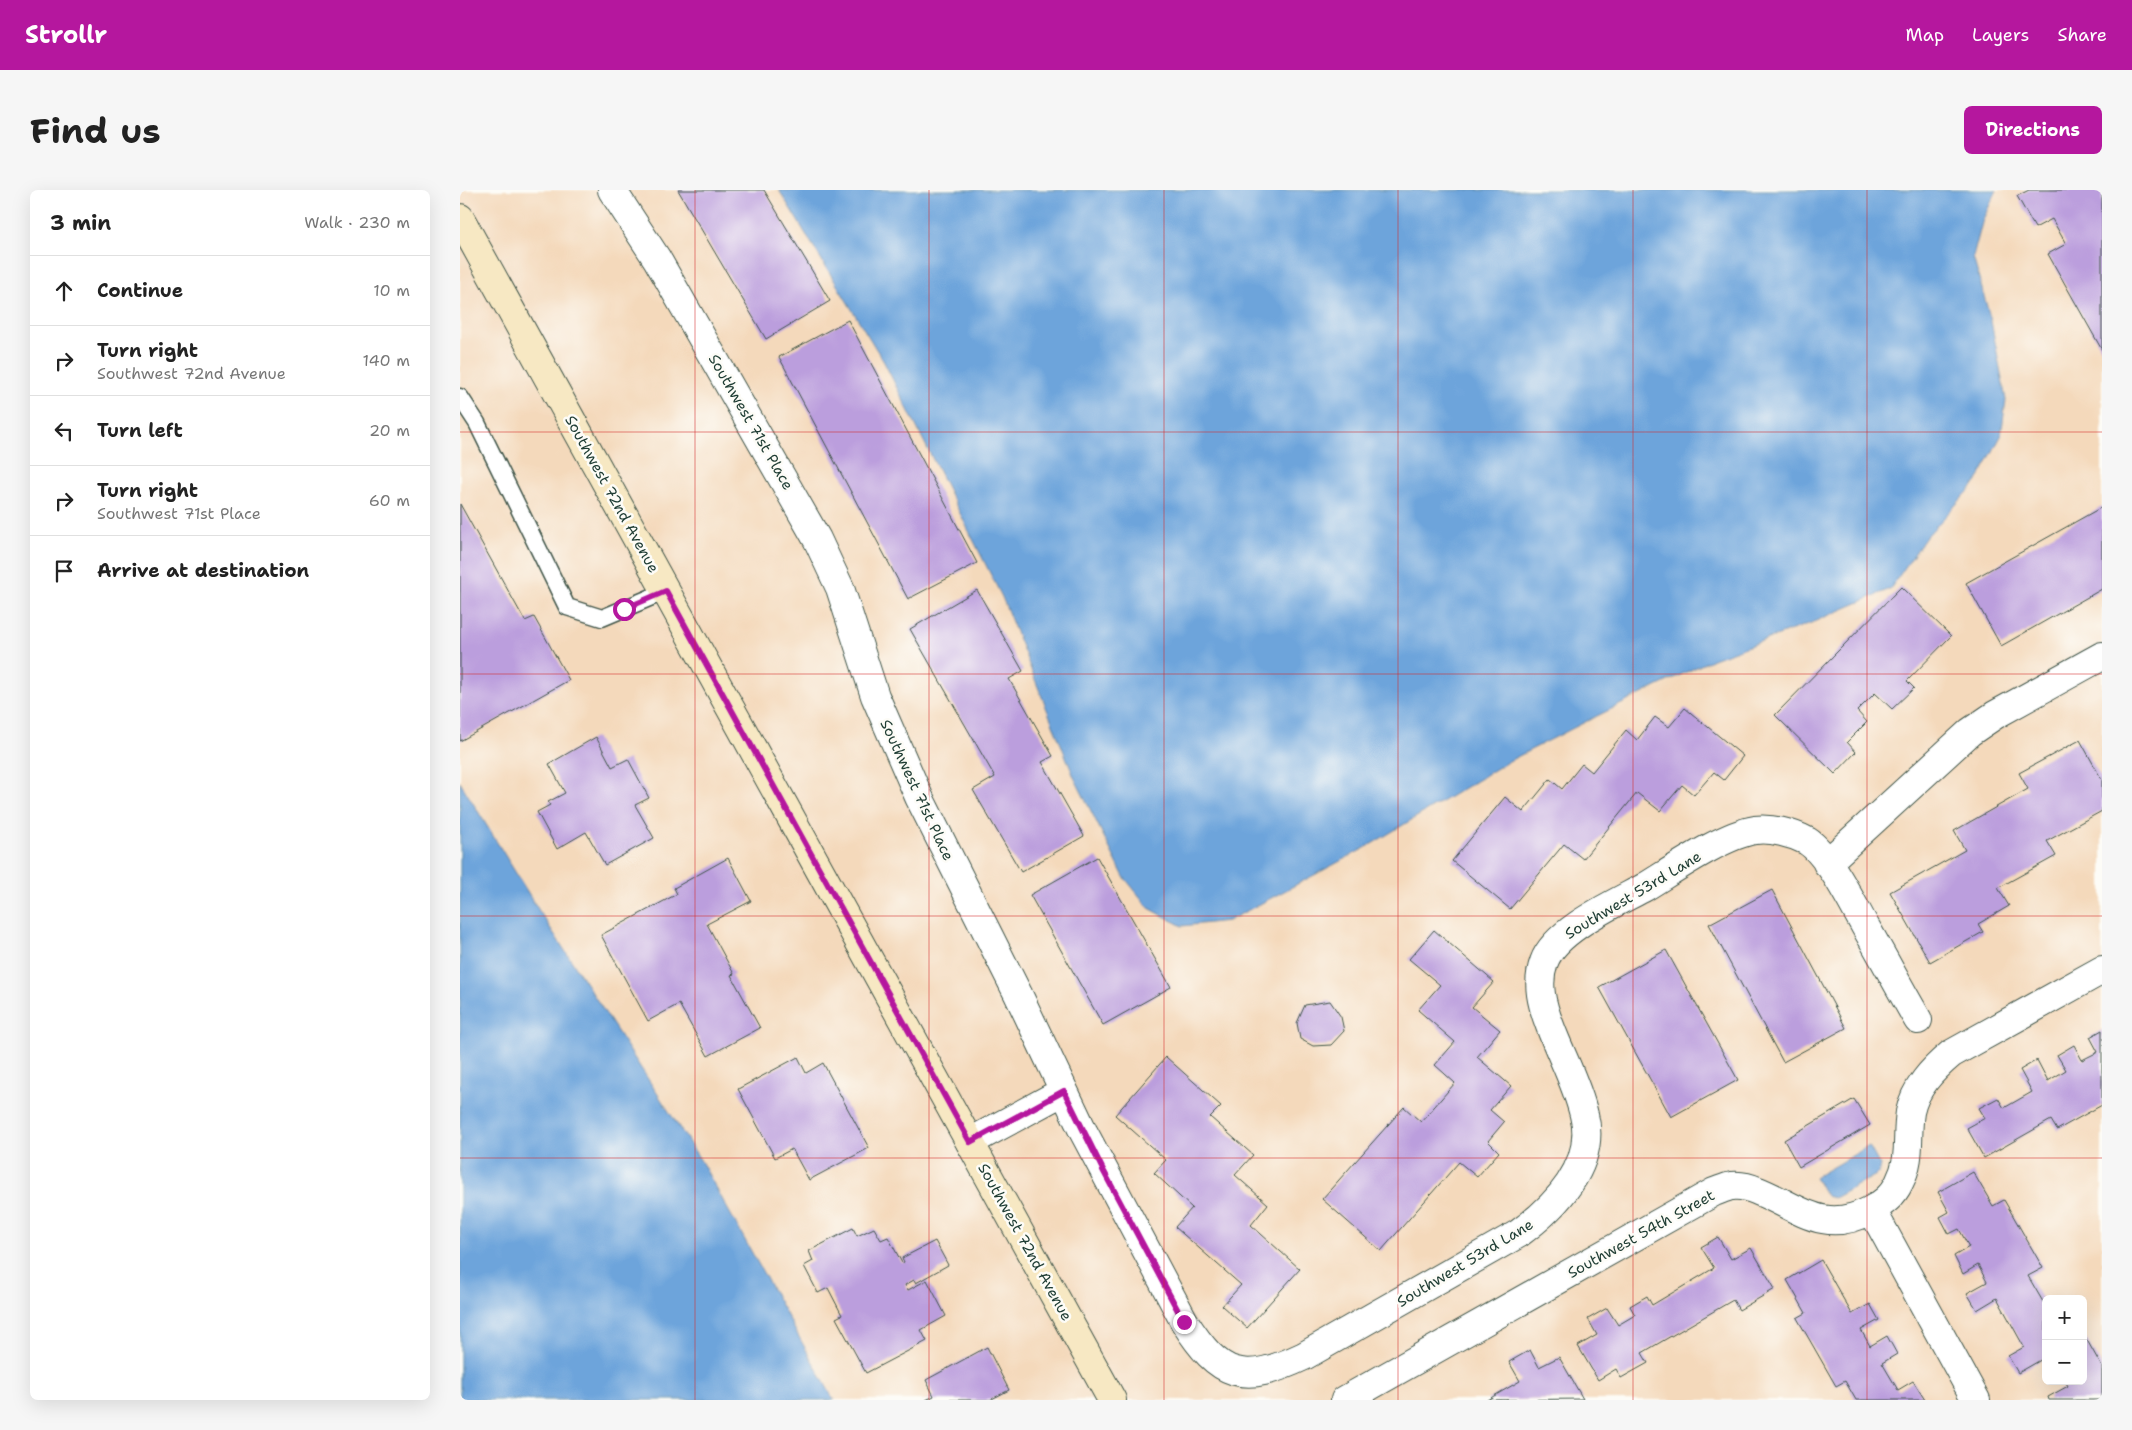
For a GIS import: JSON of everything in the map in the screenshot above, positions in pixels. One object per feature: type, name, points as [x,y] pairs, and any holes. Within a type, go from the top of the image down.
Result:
[{"type":"street","name":"Southwest 71st Place","points":[[612,190],[657,259],[817,539],[840,588],[876,696],[903,762],[1108,1178],[1197,1342],[1212,1359],[1225,1369],[1241,1373]]},
{"type":"street","name":"Southwest 72nd Avenue","points":[[460,218],[1112,1400]]},
{"type":"street","points":[[1827,863],[1970,732],[1995,715],[2102,656]]},
{"type":"street","name":"Southwest 53rd Lane","points":[[1241,1373],[1261,1373],[1283,1366],[1304,1356],[1509,1239],[1540,1218],[1569,1186],[1580,1161],[1586,1139],[1585,1117],[1577,1091],[1546,1016],[1541,996],[1540,977],[1544,960],[1552,947],[1575,926],[1722,842],[1756,830],[1777,831],[1808,842],[1827,863],[1847,894],[1918,1020]]},
{"type":"street","name":"Southwest 54th Street","points":[[1345,1400],[1693,1202],[1714,1192],[1733,1186],[1749,1187],[1772,1196],[1810,1217],[1826,1220],[1860,1216],[1872,1210],[1887,1199],[1898,1186],[1907,1167],[1910,1112],[1917,1093],[1937,1065],[1951,1054],[2102,970]]},
{"type":"street","points":[[970,1142],[1064,1091]]},
{"type":"street","points":[[1872,1210],[1976,1400]]},
{"type":"lane","points":[[460,397],[477,423],[568,607],[602,618],[666,591]]},
{"type":"water","points":[[779,190],[1997,190],[1983,219],[1973,257],[1991,321],[2006,400],[2001,436],[1976,483],[1926,537],[1890,589],[1811,623],[1713,659],[1593,718],[1509,761],[1365,848],[1228,921],[1182,926],[1149,908],[1124,877],[1074,777],[1002,597],[884,362]]},
{"type":"water","points":[[460,782],[538,909],[701,1161],[834,1400],[460,1400]]},
{"type":"water","points":[[1869,1146],[1880,1166],[1878,1174],[1834,1198],[1826,1196],[1815,1177]]},
{"type":"building","points":[[678,190],[764,190],[830,301],[766,339]]},
{"type":"building","points":[[2029,190],[2102,190],[2102,350],[2048,254],[2066,244],[2052,219],[2035,228],[2017,196]]},
{"type":"building","points":[[848,320],[977,563],[908,599],[779,357]]},
{"type":"building","points":[[460,504],[525,621],[534,617],[569,680],[460,741]]},
{"type":"building","points":[[2102,507],[2102,589],[2001,646],[1966,583]]},
{"type":"building","points":[[1901,587],[1951,636],[1907,681],[1914,688],[1892,709],[1875,693],[1857,711],[1867,722],[1847,742],[1856,752],[1835,774],[1775,715]]},
{"type":"building","points":[[977,590],[1023,671],[1009,679],[1053,756],[1042,762],[1084,836],[1021,872],[973,790],[995,777],[910,629]]},
{"type":"building","points":[[1685,708],[1743,756],[1724,780],[1714,772],[1694,795],[1682,785],[1660,811],[1637,793],[1583,859],[1564,844],[1510,909],[1452,861],[1505,797],[1523,812],[1550,779],[1562,789],[1582,764],[1592,772],[1626,730],[1637,740],[1655,717],[1669,727]]},
{"type":"building","points":[[596,737],[612,767],[628,759],[649,798],[635,805],[654,838],[605,865],[586,832],[557,849],[537,812],[550,805],[548,802],[565,793],[549,764]]},
{"type":"building","points":[[2080,740],[2102,780],[2102,811],[2047,841],[2056,856],[1998,888],[2009,906],[1978,924],[1983,932],[1930,962],[1890,892],[1965,850],[1954,831],[2028,789],[2019,773]]},
{"type":"building","points":[[1097,857],[1171,987],[1103,1025],[1030,895]]},
{"type":"building","points":[[728,858],[751,901],[707,924],[734,974],[731,975],[760,1028],[708,1056],[679,1004],[648,1021],[601,935],[677,894],[674,888]]},
{"type":"building","points":[[1772,890],[1846,1028],[1783,1062],[1709,924]]},
{"type":"building","points":[[1434,930],[1494,982],[1472,1007],[1500,1030],[1477,1057],[1511,1086],[1490,1110],[1504,1122],[1488,1141],[1499,1152],[1477,1177],[1459,1162],[1381,1251],[1322,1199],[1404,1107],[1421,1122],[1455,1083],[1435,1065],[1455,1042],[1418,1010],[1440,985],[1409,959]]},
{"type":"building","points":[[1666,950],[1738,1080],[1671,1117],[1599,987]]},
{"type":"building","points":[[1330,1001],[1341,1017],[1344,1031],[1331,1045],[1313,1046],[1300,1039],[1297,1023],[1305,1005]]},
{"type":"building","points":[[2102,1030],[2102,1105],[2057,1130],[2051,1120],[1984,1158],[1967,1128],[1985,1118],[1979,1108],[1998,1098],[2004,1108],[2032,1092],[2020,1070],[2037,1060],[2048,1081],[2066,1070],[2057,1055],[2074,1045],[2082,1060],[2098,1052],[2090,1037]]},
{"type":"building","points":[[798,1057],[806,1073],[823,1063],[869,1148],[809,1180],[792,1149],[775,1158],[738,1089]]},
{"type":"building","points":[[1166,1057],[1221,1106],[1210,1117],[1253,1155],[1235,1175],[1268,1204],[1251,1225],[1300,1269],[1247,1328],[1222,1306],[1241,1285],[1175,1227],[1192,1208],[1154,1173],[1166,1160],[1115,1115]]},
{"type":"building","points":[[1854,1099],[1870,1125],[1799,1167],[1784,1140]]},
{"type":"building","points":[[1973,1172],[1993,1206],[2004,1200],[2043,1268],[2028,1276],[2042,1300],[2042,1359],[2018,1373],[2008,1356],[2024,1347],[1997,1298],[1977,1310],[1967,1293],[1987,1282],[1978,1265],[1963,1274],[1954,1256],[1969,1247],[1959,1229],[1949,1234],[1940,1217],[1949,1212],[1938,1192]]},
{"type":"building","points":[[853,1228],[857,1236],[874,1228],[881,1240],[888,1237],[902,1263],[904,1262],[902,1258],[935,1241],[948,1265],[916,1283],[914,1280],[905,1285],[908,1290],[927,1280],[946,1316],[921,1330],[927,1341],[866,1373],[836,1318],[842,1315],[828,1288],[818,1293],[804,1266],[813,1261],[809,1251]]},
{"type":"building","points":[[1718,1237],[1731,1259],[1751,1248],[1775,1289],[1739,1310],[1733,1300],[1642,1353],[1648,1363],[1621,1378],[1616,1369],[1598,1380],[1578,1346],[1597,1335],[1588,1319],[1607,1308],[1618,1325],[1635,1315],[1630,1306],[1647,1296],[1652,1305],[1714,1268],[1701,1247]]},
{"type":"building","points":[[1821,1260],[1852,1314],[1870,1304],[1879,1320],[1861,1330],[1870,1346],[1887,1336],[1897,1354],[1882,1363],[1898,1390],[1913,1381],[1925,1400],[1856,1400],[1845,1381],[1836,1386],[1797,1318],[1806,1313],[1787,1280]]},
{"type":"building","points":[[2087,1340],[2102,1367],[2102,1400],[2049,1400],[2048,1397],[2068,1386],[2087,1385]]},
{"type":"building","points":[[987,1347],[1009,1390],[990,1400],[926,1400],[934,1396],[926,1380]]},
{"type":"building","points":[[1530,1350],[1539,1367],[1559,1357],[1583,1399],[1487,1400],[1520,1381],[1509,1362]]},
{"type":"route","points":[[624,609],[666,591],[970,1142],[1064,1091],[1103,1170],[1184,1322]]}]
